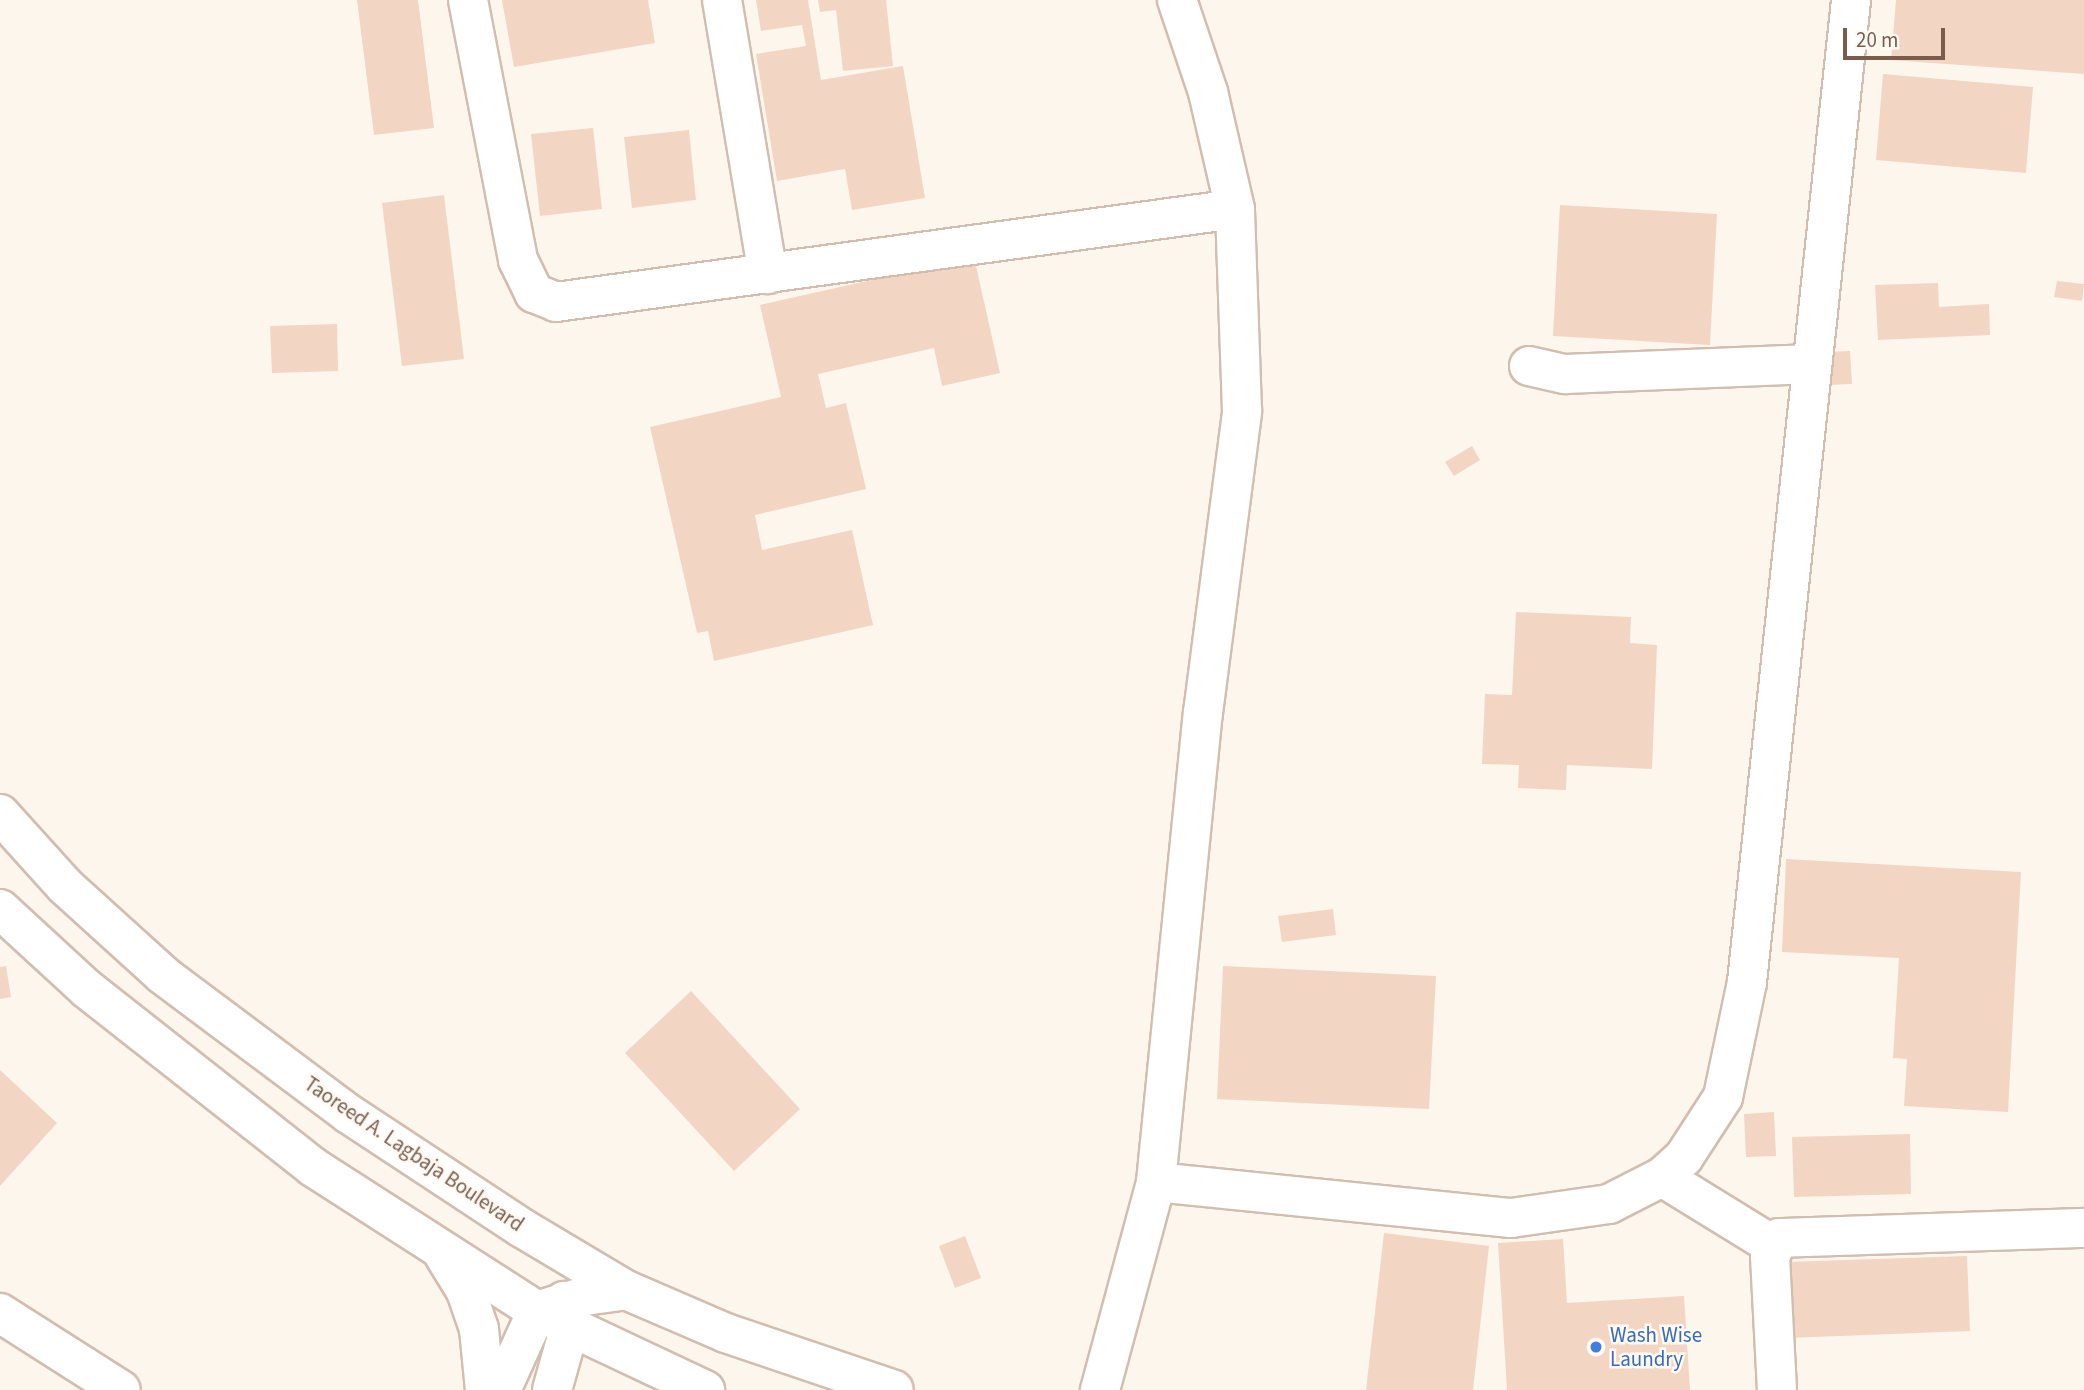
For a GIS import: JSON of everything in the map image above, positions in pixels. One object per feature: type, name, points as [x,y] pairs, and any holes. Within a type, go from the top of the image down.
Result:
[{"type":"street","points":[[468,0],[518,260],[534,293],[556,302],[1235,209]]},
{"type":"street","points":[[722,0],[768,274]]},
{"type":"street","points":[[1100,1390],[1156,1182],[1203,713],[1242,411],[1235,209],[1208,92],[1177,0]]},
{"type":"street","points":[[1156,1182],[1511,1218],[1609,1204],[1662,1177],[1684,1157],[1723,1097],[1747,982],[1851,0]]},
{"type":"street","points":[[1529,366],[1565,374],[1812,364]]},
{"type":"street","name":"Taoreed A. Lagbaja Boulevard","points":[[0,814],[65,886],[163,975],[349,1114],[522,1228],[626,1290],[726,1333],[894,1390]]},
{"type":"street","points":[[0,909],[87,989],[313,1167],[440,1247],[557,1313],[694,1384]]},
{"type":"street","points":[[1662,1177],[1774,1246]]},
{"type":"street","points":[[522,1228],[557,1313],[552,1390]]},
{"type":"street","points":[[1777,1390],[1770,1256],[1774,1246],[1790,1234],[2084,1228]]},
{"type":"street","points":[[440,1247],[466,1291],[479,1329],[485,1390]]},
{"type":"street","points":[[501,1390],[557,1313],[626,1290]]},
{"type":"street","points":[[0,1313],[121,1390]]},
{"type":"street","points":[[637,1390],[694,1384]]},
{"type":"building","points":[[357,0],[418,0],[434,128],[374,135]]},
{"type":"building","points":[[502,0],[648,0],[655,43],[514,67]]},
{"type":"building","points":[[756,0],[808,0],[821,80],[903,66],[925,198],[852,210],[845,169],[777,181],[756,54],[806,46],[802,25],[761,31]]},
{"type":"building","points":[[818,0],[886,0],[893,66],[843,71],[836,10],[820,12]]},
{"type":"building","points":[[1896,0],[2084,0],[2084,74],[1891,60]]},
{"type":"building","points":[[1883,74],[2033,87],[2026,173],[1876,160]]},
{"type":"building","points":[[593,128],[602,209],[540,216],[531,134]]},
{"type":"building","points":[[689,130],[696,200],[632,208],[624,137]]},
{"type":"building","points":[[444,195],[464,359],[402,366],[382,203]]},
{"type":"building","points":[[1560,205],[1717,214],[1710,345],[1553,336]]},
{"type":"building","points":[[974,257],[1000,373],[942,386],[934,348],[818,374],[826,408],[846,403],[866,489],[755,515],[762,550],[852,530],[873,625],[714,661],[708,631],[697,633],[650,427],[781,397],[760,305]]},
{"type":"building","points":[[2057,281],[2084,284],[2082,301],[2054,297]]},
{"type":"building","points":[[1938,283],[1939,307],[1989,304],[1990,335],[1878,340],[1875,285]]},
{"type":"building","points":[[337,324],[338,371],[272,373],[270,326]]},
{"type":"building","points":[[1850,351],[1852,384],[1829,385],[1826,352]]},
{"type":"building","points":[[1472,446],[1480,460],[1454,476],[1445,462]]},
{"type":"building","points":[[1516,612],[1631,617],[1630,643],[1657,645],[1652,769],[1567,765],[1566,790],[1518,788],[1519,765],[1482,764],[1485,694],[1512,695]]},
{"type":"building","points":[[1786,859],[2021,872],[2008,1112],[1904,1106],[1907,1059],[1893,1058],[1899,958],[1782,952]]},
{"type":"building","points":[[1333,909],[1336,935],[1282,942],[1278,916]]},
{"type":"building","points":[[6,966],[11,997],[0,999],[0,967]]},
{"type":"building","points":[[1223,966],[1436,976],[1429,1109],[1217,1099]]},
{"type":"building","points":[[691,991],[800,1109],[734,1171],[625,1053]]},
{"type":"building","points":[[0,1070],[57,1123],[0,1186]]},
{"type":"building","points":[[1774,1112],[1776,1156],[1746,1157],[1744,1114]]},
{"type":"building","points":[[1910,1134],[1911,1194],[1794,1197],[1792,1137]]},
{"type":"building","points":[[1384,1233],[1489,1246],[1473,1390],[1366,1390]]},
{"type":"building","points":[[965,1236],[981,1278],[955,1288],[939,1246]]},
{"type":"building","name":"Wash Wise Laundry","points":[[1563,1239],[1567,1303],[1684,1296],[1690,1390],[1507,1390],[1498,1243]]},
{"type":"building","points":[[1967,1256],[1970,1331],[1788,1338],[1785,1262]]},
{"type":"place","name":"Wash Wise Laundry","points":[[1596,1347]]}]
